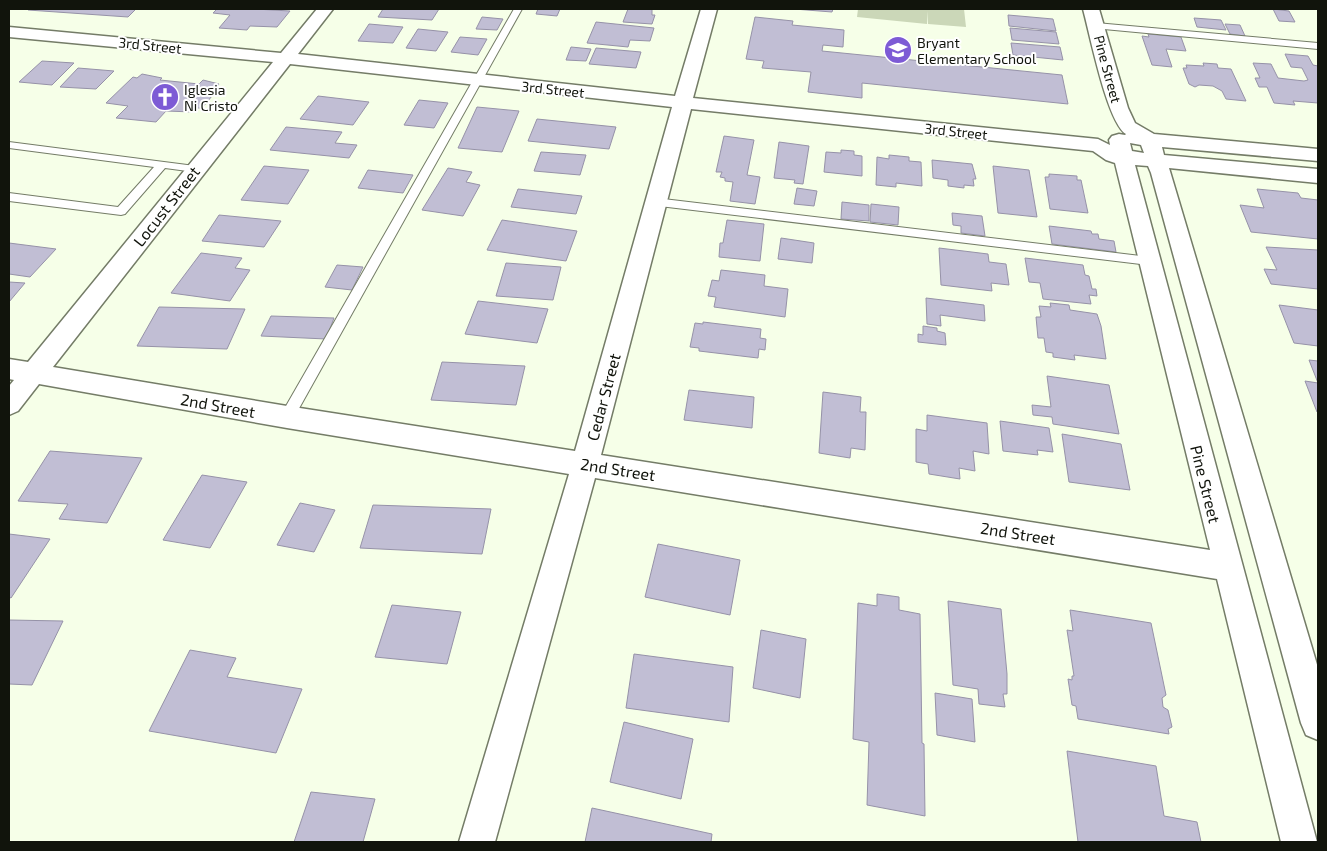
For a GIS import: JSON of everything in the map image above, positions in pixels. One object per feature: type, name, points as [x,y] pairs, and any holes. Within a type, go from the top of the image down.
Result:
[{"type":"street","name":"Locust Street","points":[[9,404],[21,371],[195,169],[283,58],[325,9]]},
{"type":"street","name":"Cedar Street","points":[[477,842],[585,464],[709,9]]},
{"type":"street","name":"Pine Street","points":[[1094,17],[1129,144],[1318,723]]},
{"type":"street","name":"3rd Street","points":[[9,32],[283,58],[684,103],[1129,144],[1318,155]]},
{"type":"street","name":"3rd Street","points":[[1129,144],[1318,176]]},
{"type":"street","name":"Pine Street","points":[[1129,144],[1149,261],[1299,842]]},
{"type":"street","name":"2nd Street","points":[[21,371],[287,417],[1227,567]]},
{"type":"lane","points":[[287,417],[518,9]]},
{"type":"lane","points":[[1094,17],[1318,46]]},
{"type":"lane","points":[[9,145],[195,169]]},
{"type":"lane","points":[[9,196],[121,211],[162,165]]},
{"type":"lane","points":[[655,202],[1149,261]]},
{"type":"green space","points":[[858,9],[964,9],[966,27],[928,24],[928,11],[927,24],[857,17]]},
{"type":"building","points":[[29,9],[136,9],[128,17]]},
{"type":"building","points":[[217,9],[290,11],[277,27],[250,26],[247,30],[219,28],[230,15],[213,13]]},
{"type":"building","points":[[383,9],[439,9],[432,20],[378,17]]},
{"type":"building","points":[[538,9],[560,9],[557,16],[536,14]]},
{"type":"building","points":[[628,9],[652,9],[652,15],[655,15],[652,24],[623,22]]},
{"type":"building","points":[[794,9],[833,9],[832,12]]},
{"type":"building","points":[[1273,9],[1289,11],[1295,22],[1279,21]]},
{"type":"building","points":[[1008,15],[1053,19],[1056,31],[1009,26]]},
{"type":"building","points":[[482,17],[503,19],[497,30],[476,29]]},
{"type":"building","points":[[755,17],[793,21],[792,25],[844,30],[843,47],[823,45],[822,51],[1062,75],[1068,104],[862,83],[862,98],[808,92],[811,72],[762,68],[764,61],[746,59]]},
{"type":"building","points":[[1194,18],[1221,20],[1226,30],[1197,27]]},
{"type":"building","points":[[596,22],[654,28],[650,41],[630,40],[628,47],[587,43]]},
{"type":"building","points":[[369,24],[403,27],[393,43],[358,41]]},
{"type":"building","points":[[1225,24],[1240,25],[1245,36],[1230,34]]},
{"type":"building","points":[[1010,28],[1056,32],[1059,44],[1012,40]]},
{"type":"building","points":[[418,29],[448,32],[436,51],[406,48]]},
{"type":"building","points":[[1148,34],[1181,37],[1186,51],[1166,49],[1172,67],[1152,65],[1142,36],[1149,37]]},
{"type":"building","points":[[460,37],[487,39],[478,55],[451,52]]},
{"type":"building","points":[[1011,43],[1060,47],[1063,60],[1013,55]]},
{"type":"building","points":[[571,47],[591,49],[586,61],[566,60]]},
{"type":"building","points":[[596,48],[641,52],[636,68],[589,64]]},
{"type":"building","points":[[1285,54],[1308,56],[1313,65],[1318,66],[1318,103],[1293,101],[1295,105],[1274,103],[1267,87],[1259,87],[1255,78],[1260,78],[1253,63],[1271,64],[1278,78],[1308,80],[1302,68],[1291,67]]},
{"type":"building","points":[[42,61],[74,63],[52,85],[19,82]]},
{"type":"building","points":[[1203,63],[1217,64],[1218,68],[1231,69],[1246,101],[1226,99],[1222,91],[1213,86],[1199,85],[1195,87],[1189,84],[1183,68],[1187,68],[1186,65],[1204,66]]},
{"type":"building","points":[[78,68],[114,71],[96,89],[60,87]]},
{"type":"building","points":[[142,74],[162,78],[160,80],[199,84],[203,80],[219,84],[215,89],[217,90],[202,108],[197,108],[193,112],[166,111],[156,122],[116,118],[128,106],[106,103],[133,77],[137,78]]},
{"type":"building","points":[[318,96],[369,102],[353,125],[300,119]]},
{"type":"building","points":[[419,100],[448,103],[434,128],[404,125]]},
{"type":"building","points":[[477,107],[519,111],[502,152],[458,148]]},
{"type":"building","points":[[537,119],[616,127],[609,149],[528,141]]},
{"type":"building","points":[[286,127],[342,132],[335,143],[357,145],[349,158],[270,150]]},
{"type":"building","points":[[724,136],[754,140],[747,175],[760,177],[755,204],[730,201],[733,182],[725,181],[725,178],[720,177],[722,172],[716,172]]},
{"type":"building","points":[[779,142],[809,146],[803,184],[794,183],[795,180],[774,178]]},
{"type":"building","points":[[841,150],[854,151],[854,155],[862,156],[862,176],[824,172],[826,152],[841,153]]},
{"type":"building","points":[[541,152],[586,155],[580,175],[534,171]]},
{"type":"building","points":[[889,155],[909,157],[909,161],[921,162],[922,186],[896,183],[896,187],[876,185],[877,157],[889,159]]},
{"type":"building","points":[[932,160],[972,164],[976,179],[973,179],[974,186],[964,185],[964,188],[948,186],[948,180],[933,178]]},
{"type":"building","points":[[264,166],[309,170],[288,204],[241,200]]},
{"type":"building","points":[[993,166],[1029,170],[1037,217],[998,213]]},
{"type":"building","points":[[448,168],[472,172],[466,182],[480,185],[463,216],[422,210]]},
{"type":"building","points":[[368,170],[413,175],[403,193],[358,188]]},
{"type":"building","points":[[1049,174],[1077,176],[1077,180],[1081,180],[1088,213],[1050,209],[1045,177],[1049,177]]},
{"type":"building","points":[[797,188],[817,191],[814,206],[794,204]]},
{"type":"building","points":[[518,189],[582,196],[576,214],[511,207]]},
{"type":"building","points":[[1257,189],[1298,193],[1301,198],[1318,200],[1318,239],[1251,232],[1240,205],[1264,208]]},
{"type":"building","points":[[842,202],[869,205],[869,221],[841,219]]},
{"type":"building","points":[[871,204],[899,207],[898,225],[870,222]]},
{"type":"building","points":[[952,213],[982,216],[985,236],[961,233],[961,226],[953,225]]},
{"type":"building","points":[[219,215],[281,221],[264,247],[202,241]]},
{"type":"building","points":[[502,220],[577,231],[566,261],[487,250]]},
{"type":"building","points":[[727,220],[764,224],[760,261],[719,257],[720,243],[723,243]]},
{"type":"building","points":[[1049,226],[1091,231],[1092,234],[1098,234],[1099,239],[1114,241],[1116,252],[1052,244]]},
{"type":"building","points":[[781,238],[814,243],[812,263],[778,259]]},
{"type":"building","points":[[9,243],[56,249],[30,277],[9,274]]},
{"type":"building","points":[[1266,247],[1318,250],[1318,289],[1271,284],[1264,269],[1277,270]]},
{"type":"building","points":[[939,248],[988,254],[989,262],[1006,264],[1009,285],[991,283],[992,291],[941,285]]},
{"type":"building","points":[[201,253],[242,258],[235,268],[250,270],[230,301],[171,293]]},
{"type":"building","points":[[1025,258],[1083,265],[1085,275],[1089,276],[1092,289],[1096,289],[1097,296],[1089,295],[1091,304],[1043,299],[1040,283],[1029,282]]},
{"type":"building","points":[[506,263],[561,267],[553,300],[496,296]]},
{"type":"building","points":[[337,265],[363,267],[352,290],[325,287]]},
{"type":"building","points":[[721,270],[765,275],[764,286],[788,289],[785,317],[714,307],[716,297],[708,296],[712,280],[719,281]]},
{"type":"building","points":[[9,282],[25,283],[9,302]]},
{"type":"building","points":[[926,298],[984,305],[985,321],[940,315],[941,326],[927,324]]},
{"type":"building","points":[[478,301],[548,309],[537,343],[465,334]]},
{"type":"building","points":[[1050,303],[1069,305],[1070,310],[1097,314],[1101,326],[1106,359],[1074,355],[1075,360],[1053,357],[1053,353],[1046,352],[1044,338],[1038,338],[1036,317],[1041,317],[1039,306],[1051,307]]},
{"type":"building","points":[[1279,305],[1318,310],[1318,346],[1294,343]]},
{"type":"building","points":[[159,307],[245,309],[227,349],[137,346]]},
{"type":"building","points":[[271,316],[334,318],[326,339],[261,336]]},
{"type":"building","points":[[703,322],[761,329],[760,338],[766,339],[765,350],[759,349],[758,358],[699,351],[699,348],[690,347],[695,323],[703,324]]},
{"type":"building","points":[[923,326],[937,328],[937,331],[945,333],[946,345],[918,342],[918,334],[923,335]]},
{"type":"building","points":[[1309,360],[1318,361],[1318,383]]},
{"type":"building","points":[[442,362],[525,366],[516,405],[431,400]]},
{"type":"building","points":[[1047,376],[1109,385],[1119,434],[1053,424],[1052,417],[1033,415],[1032,405],[1051,407]]},
{"type":"building","points":[[1305,381],[1318,383],[1318,412],[1317,412]]},
{"type":"building","points":[[689,390],[754,397],[752,428],[684,420]]},
{"type":"building","points":[[823,392],[861,397],[860,412],[866,412],[865,450],[851,448],[850,458],[819,453]]},
{"type":"building","points":[[927,415],[987,423],[989,454],[973,451],[975,471],[959,468],[960,479],[929,474],[928,464],[916,462],[916,429],[927,431]]},
{"type":"building","points":[[1000,421],[1049,428],[1053,452],[1037,450],[1038,455],[1003,451]]},
{"type":"building","points":[[1062,434],[1121,444],[1130,490],[1069,482]]},
{"type":"building","points":[[50,451],[142,458],[107,523],[59,519],[68,504],[18,501]]},
{"type":"building","points":[[202,475],[247,482],[210,548],[163,540]]},
{"type":"building","points":[[300,503],[335,510],[314,552],[277,545]]},
{"type":"building","points":[[373,505],[491,509],[482,554],[360,548]]},
{"type":"building","points":[[9,534],[50,539],[11,598],[9,597]]},
{"type":"building","points":[[658,544],[740,560],[730,615],[645,597]]},
{"type":"building","points":[[877,594],[899,597],[899,610],[920,614],[925,816],[867,805],[869,742],[853,739],[858,603],[877,606]]},
{"type":"building","points":[[948,601],[1001,609],[1007,674],[1007,694],[1003,694],[1005,707],[979,704],[978,689],[953,685]]},
{"type":"building","points":[[392,605],[461,612],[447,664],[375,657]]},
{"type":"building","points":[[1070,610],[1151,623],[1166,695],[1162,698],[1163,707],[1168,710],[1172,727],[1168,729],[1169,734],[1078,719],[1076,706],[1072,705],[1068,679],[1072,680],[1072,676],[1074,676],[1067,630],[1073,631]]},
{"type":"building","points":[[9,620],[63,621],[32,685],[9,684]]},
{"type":"building","points":[[761,630],[806,639],[800,698],[753,688]]},
{"type":"building","points":[[190,650],[236,658],[227,677],[302,689],[276,753],[149,731]]},
{"type":"building","points":[[634,654],[733,667],[729,722],[626,708]]},
{"type":"building","points":[[935,693],[972,699],[975,742],[937,735]]},
{"type":"building","points":[[624,722],[693,739],[681,799],[610,782]]},
{"type":"building","points":[[1067,751],[1156,766],[1164,816],[1197,822],[1201,842],[1078,842]]},
{"type":"building","points":[[311,792],[375,799],[363,842],[294,842]]},
{"type":"building","points":[[592,808],[712,834],[711,842],[585,842]]},
{"type":"place","name":"Bryant Elementary School","points":[[898,50]]},
{"type":"place","name":"Iglesia Ni Cristo","points":[[165,97]]}]
